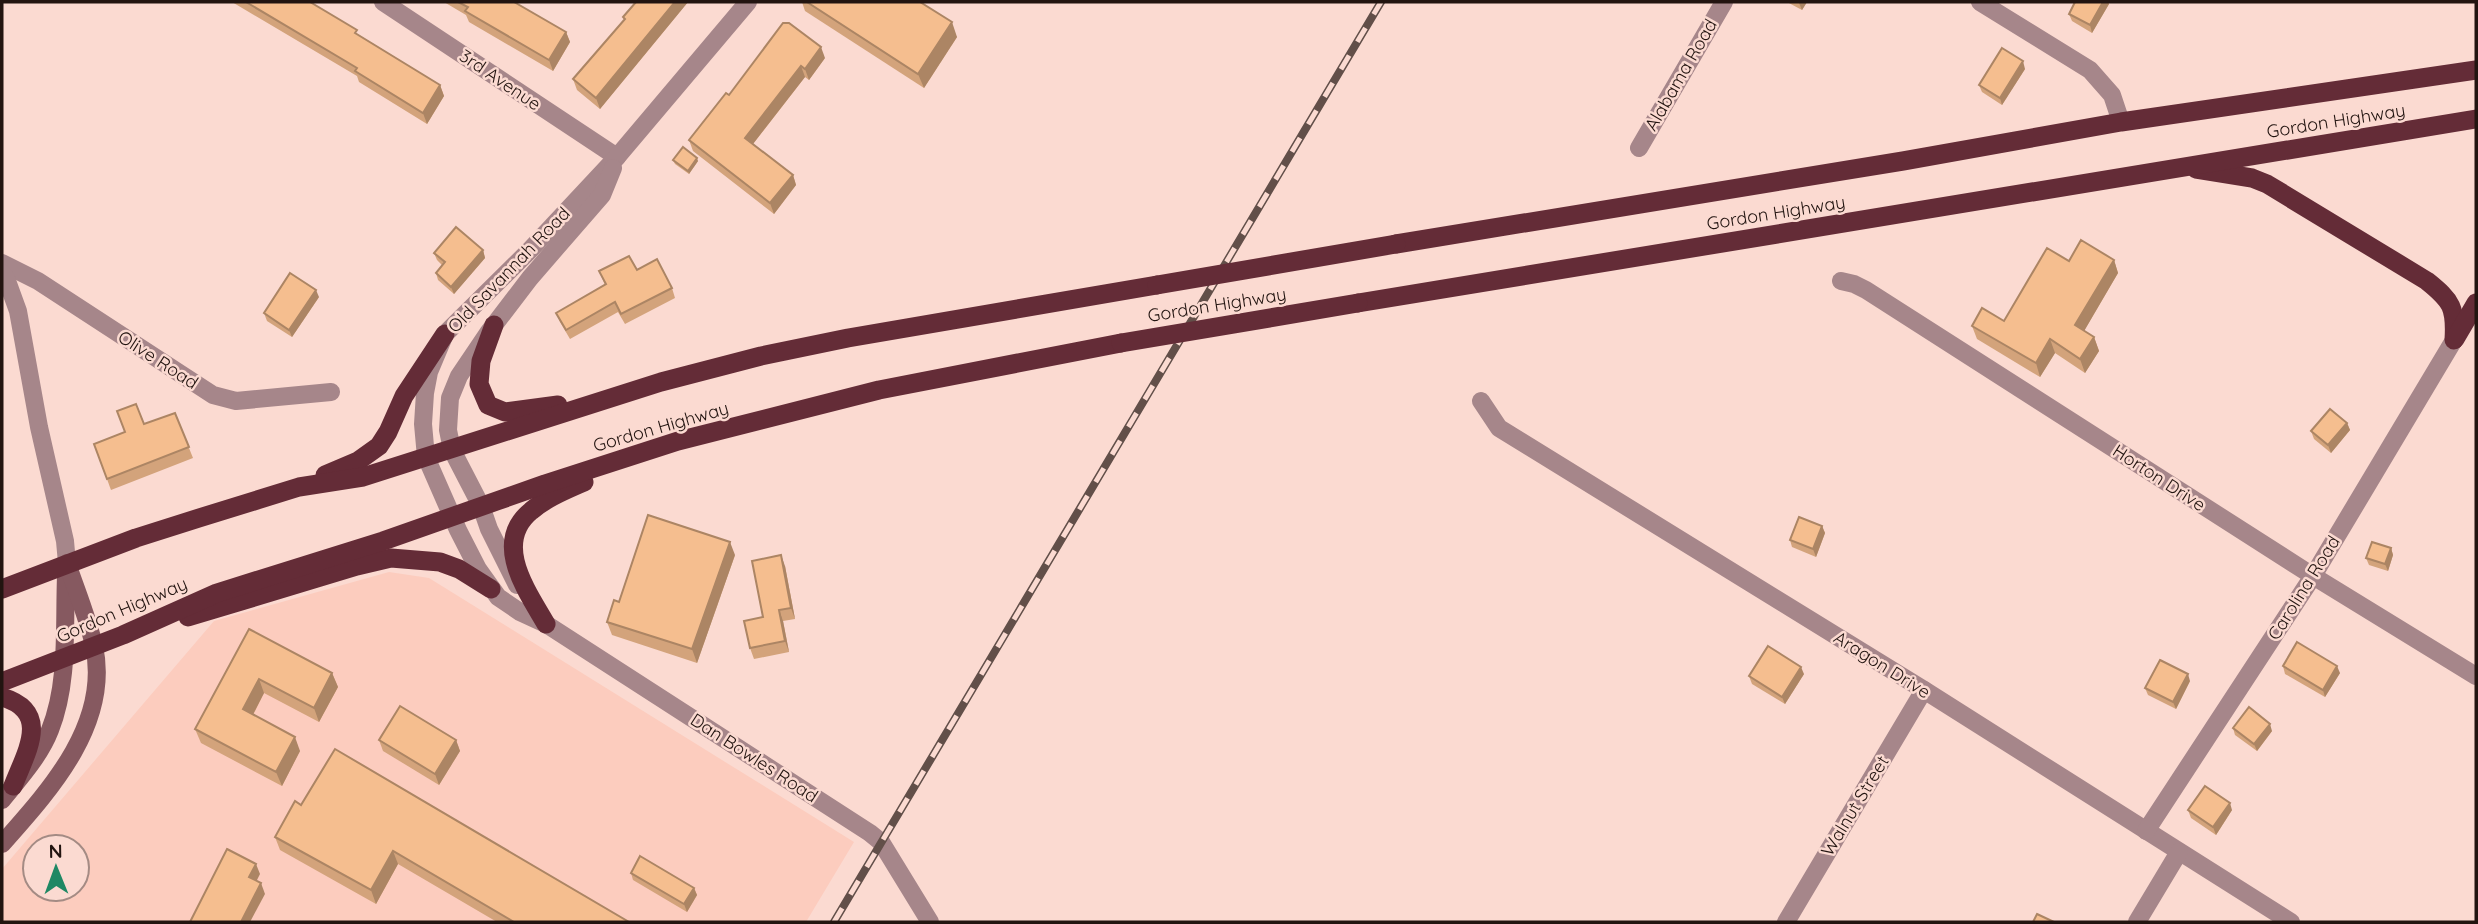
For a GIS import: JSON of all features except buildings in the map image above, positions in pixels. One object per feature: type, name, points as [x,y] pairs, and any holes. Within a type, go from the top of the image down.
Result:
[{"type":"highway","name":"Gordon Highway","points":[[2,589],[136,538],[299,487],[363,477],[661,382],[786,351],[969,316],[1903,161],[2121,122],[2476,70]]},
{"type":"highway","name":"Gordon Highway","points":[[2,682],[122,635],[217,593],[383,541],[646,451],[878,390],[1121,342],[2476,119]]},
{"type":"highway","points":[[2185,167],[2252,178],[2267,184],[2427,281],[2445,296],[2454,309],[2454,340]]},
{"type":"highway","points":[[2454,340],[2476,303]]},
{"type":"highway","points":[[494,325],[481,361],[479,384],[488,405],[505,412],[607,399]]},
{"type":"highway","points":[[299,487],[358,461],[379,446],[404,396],[445,334]]},
{"type":"highway","points":[[546,624],[522,583],[515,565],[514,538],[519,523],[544,501],[646,451]]},
{"type":"highway","points":[[122,635],[391,558],[440,562],[459,569],[492,589]]},
{"type":"highway","points":[[2,697],[22,706],[32,722],[30,743],[7,793]]},
{"type":"main road","points":[[2,844],[64,768],[89,718],[96,670],[94,646],[67,563]]},
{"type":"main road","points":[[7,793],[41,749],[51,730],[60,698],[67,563]]},
{"type":"street","name":"3rd Avenue","points":[[383,2],[617,158]]},
{"type":"street","name":"Old Savannah Road","points":[[452,516],[426,457],[423,424],[429,372],[445,334],[617,158],[748,2]]},
{"type":"street","name":"Alabama Road","points":[[1639,148],[1724,2]]},
{"type":"street","points":[[1980,2],[2090,70],[2112,95],[2121,122]]},
{"type":"street","name":"Old Savannah Road","points":[[481,506],[452,450],[448,430],[450,398],[459,376],[494,325],[602,195],[617,158]]},
{"type":"street","name":"Olive Road","points":[[2,263],[38,281],[213,395],[236,401],[331,393]]},
{"type":"street","points":[[2,273],[6,278],[6,292],[18,311],[39,427],[65,541],[67,563]]},
{"type":"street","points":[[6,292],[38,281]]},
{"type":"street","name":"Horton Drive","points":[[1841,281],[1866,290],[2313,576],[2476,676]]},
{"type":"street","name":"Carolina Road","points":[[2146,831],[2313,576],[2454,340]]},
{"type":"street","name":"Aragon Drive","points":[[1482,401],[1499,428],[2291,922]]},
{"type":"street","name":"Dan Bowles Road","points":[[481,506],[489,529],[520,589],[546,624]]},
{"type":"street","name":"Dan Bowles Road","points":[[452,516],[478,569],[498,597],[520,612],[546,624],[870,833],[881,842],[930,922]]},
{"type":"street","name":"Walnut Street","points":[[1786,922],[1924,691]]},
{"type":"street","points":[[2137,922],[2179,852]]},
{"type":"shaded area","points":[[389,572],[429,578],[854,842],[806,922],[2,922],[2,869],[21,847],[21,903],[91,903],[91,833],[33,833],[214,621]]},
{"type":"railway","points":[[834,922],[1381,2]]}]
